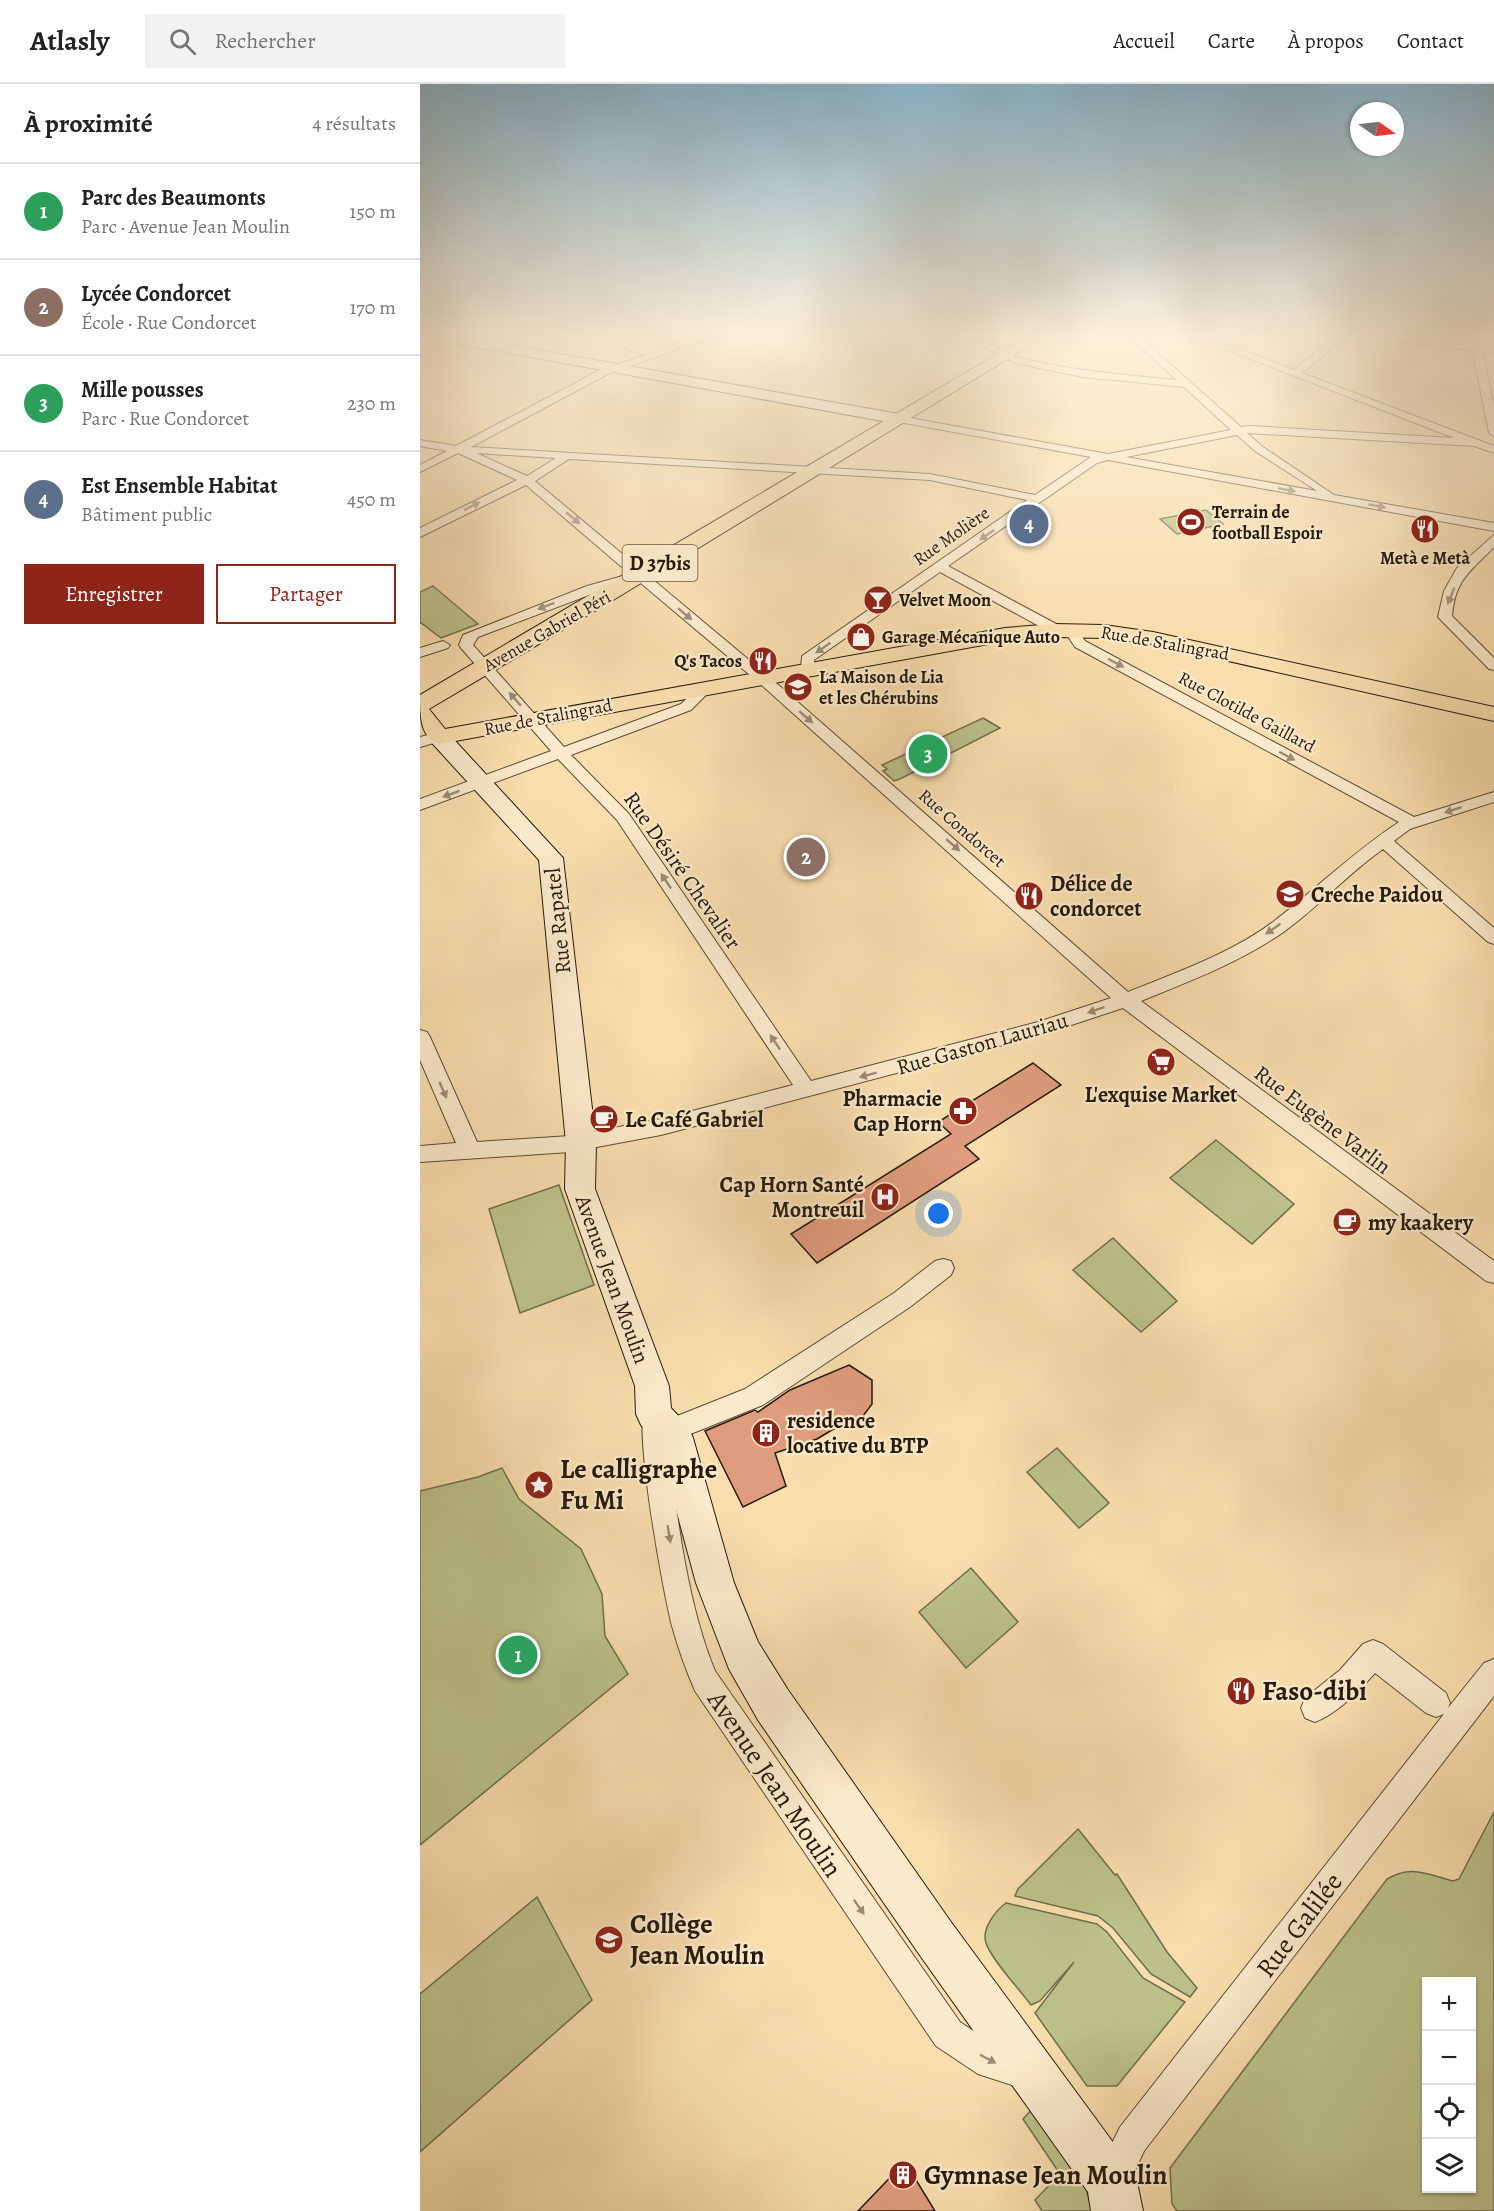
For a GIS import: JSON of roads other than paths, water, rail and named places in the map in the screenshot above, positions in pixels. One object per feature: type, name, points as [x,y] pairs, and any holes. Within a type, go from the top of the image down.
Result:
[{"type":"main road","name":"Avenue Gabriel Péri","points":[[420,705],[877,432]]},
{"type":"main road","name":"Rue de Stalingrad","points":[[429,740],[676,692],[725,693],[762,678],[808,669],[1018,632],[1062,629],[1153,638],[1494,714]]},
{"type":"main road","name":"Rue Rapatel","points":[[420,713],[429,740],[481,783],[551,858],[581,1143]]},
{"type":"main road","name":"Avenue Jean Moulin","points":[[581,1143],[580,1189],[652,1386],[661,1422],[675,1438],[715,1583],[743,1655],[780,1714],[1032,2074],[1114,2196]]},
{"type":"street","points":[[420,469],[489,432]]},
{"type":"street","points":[[971,432],[1494,527]]},
{"type":"street","name":"Rue Molière","points":[[808,669],[807,659],[1093,460],[1230,432]]},
{"type":"street","points":[[1239,432],[1333,499]]},
{"type":"street","name":"Rue Molière","points":[[1286,432],[1477,444]]},
{"type":"street","points":[[1451,432],[1493,447]]},
{"type":"street","points":[[1458,435],[1477,444],[1493,447]]},
{"type":"street","points":[[420,443],[457,449],[930,477],[1039,499]]},
{"type":"street","name":"Rue Condorcet","points":[[457,449],[528,481],[762,678],[1126,1000]]},
{"type":"street","points":[[420,533],[516,484],[528,481],[568,455]]},
{"type":"street","points":[[1494,539],[1485,551],[1462,569],[1445,609],[1445,617],[1494,666]]},
{"type":"street","name":"Rue Clotilde Gaillard","points":[[940,567],[1062,629],[1080,644],[1412,823]]},
{"type":"street","name":"Rue Désiré Chevalier","points":[[641,575],[592,589],[473,634],[468,638],[466,645],[561,753],[623,817],[807,1091]]},
{"type":"street","points":[[420,653],[443,645]]},
{"type":"street","points":[[420,805],[686,707],[700,691]]},
{"type":"street","name":"Rue Gaston Lauriau","points":[[420,1154],[581,1143],[661,1127],[807,1091],[1041,1028],[1126,1000],[1214,964],[1247,947],[1278,927],[1353,862],[1383,840],[1412,823],[1494,797]]},
{"type":"street","points":[[1383,840],[1494,938]]},
{"type":"street","name":"Rue Eugène Varlin","points":[[1126,1000],[1494,1274]]},
{"type":"street","points":[[420,1037],[470,1151]]},
{"type":"street","points":[[661,1422],[754,1397],[902,1300],[943,1268]]},
{"type":"street","points":[[1315,1707],[1350,1680],[1373,1654],[1436,1702]]},
{"type":"street","name":"Rue Galilée","points":[[1114,2196],[1132,2139],[1494,1673]]},
{"type":"place","name":"Terrain de football Espoir","points":[[1191,522]]},
{"type":"place","name":"Est Ensemble Habitat","points":[[1029,524]]},
{"type":"place","name":"Metà e Metà","points":[[1425,529]]},
{"type":"place","name":"Velvet Moon","points":[[878,600]]},
{"type":"place","name":"Garage Mécanique Auto","points":[[861,637]]},
{"type":"place","name":"Q's Tacos","points":[[763,661]]},
{"type":"place","name":"La Maison de Lia et les Chérubins","points":[[798,687]]},
{"type":"place","name":"Mille pousses","points":[[928,754]]},
{"type":"place","name":"Lycée Condorcet","points":[[806,857]]},
{"type":"place","name":"Creche Paidou","points":[[1290,894]]},
{"type":"place","name":"Délice de condorcet","points":[[1029,896]]},
{"type":"place","name":"L'exquise Market","points":[[1161,1062]]},
{"type":"place","name":"Pharmacie Cap Horn","points":[[963,1111]]},
{"type":"place","name":"Le Café Gabriel","points":[[604,1119]]},
{"type":"place","name":"Cap Horn Santé Montreuil","points":[[885,1197]]},
{"type":"place","name":"my kaakery","points":[[1347,1222]]},
{"type":"place","name":"residence locative du BTP","points":[[766,1433]]},
{"type":"place","name":"Le calligraphe Fu Mi","points":[[539,1485]]},
{"type":"place","name":"Parc des Beaumonts","points":[[518,1655]]},
{"type":"place","name":"Faso-dibi","points":[[1241,1691]]},
{"type":"place","name":"Collège Jean Moulin","points":[[609,1940]]},
{"type":"place","name":"Gymnase Jean Moulin","points":[[903,2175]]}]
